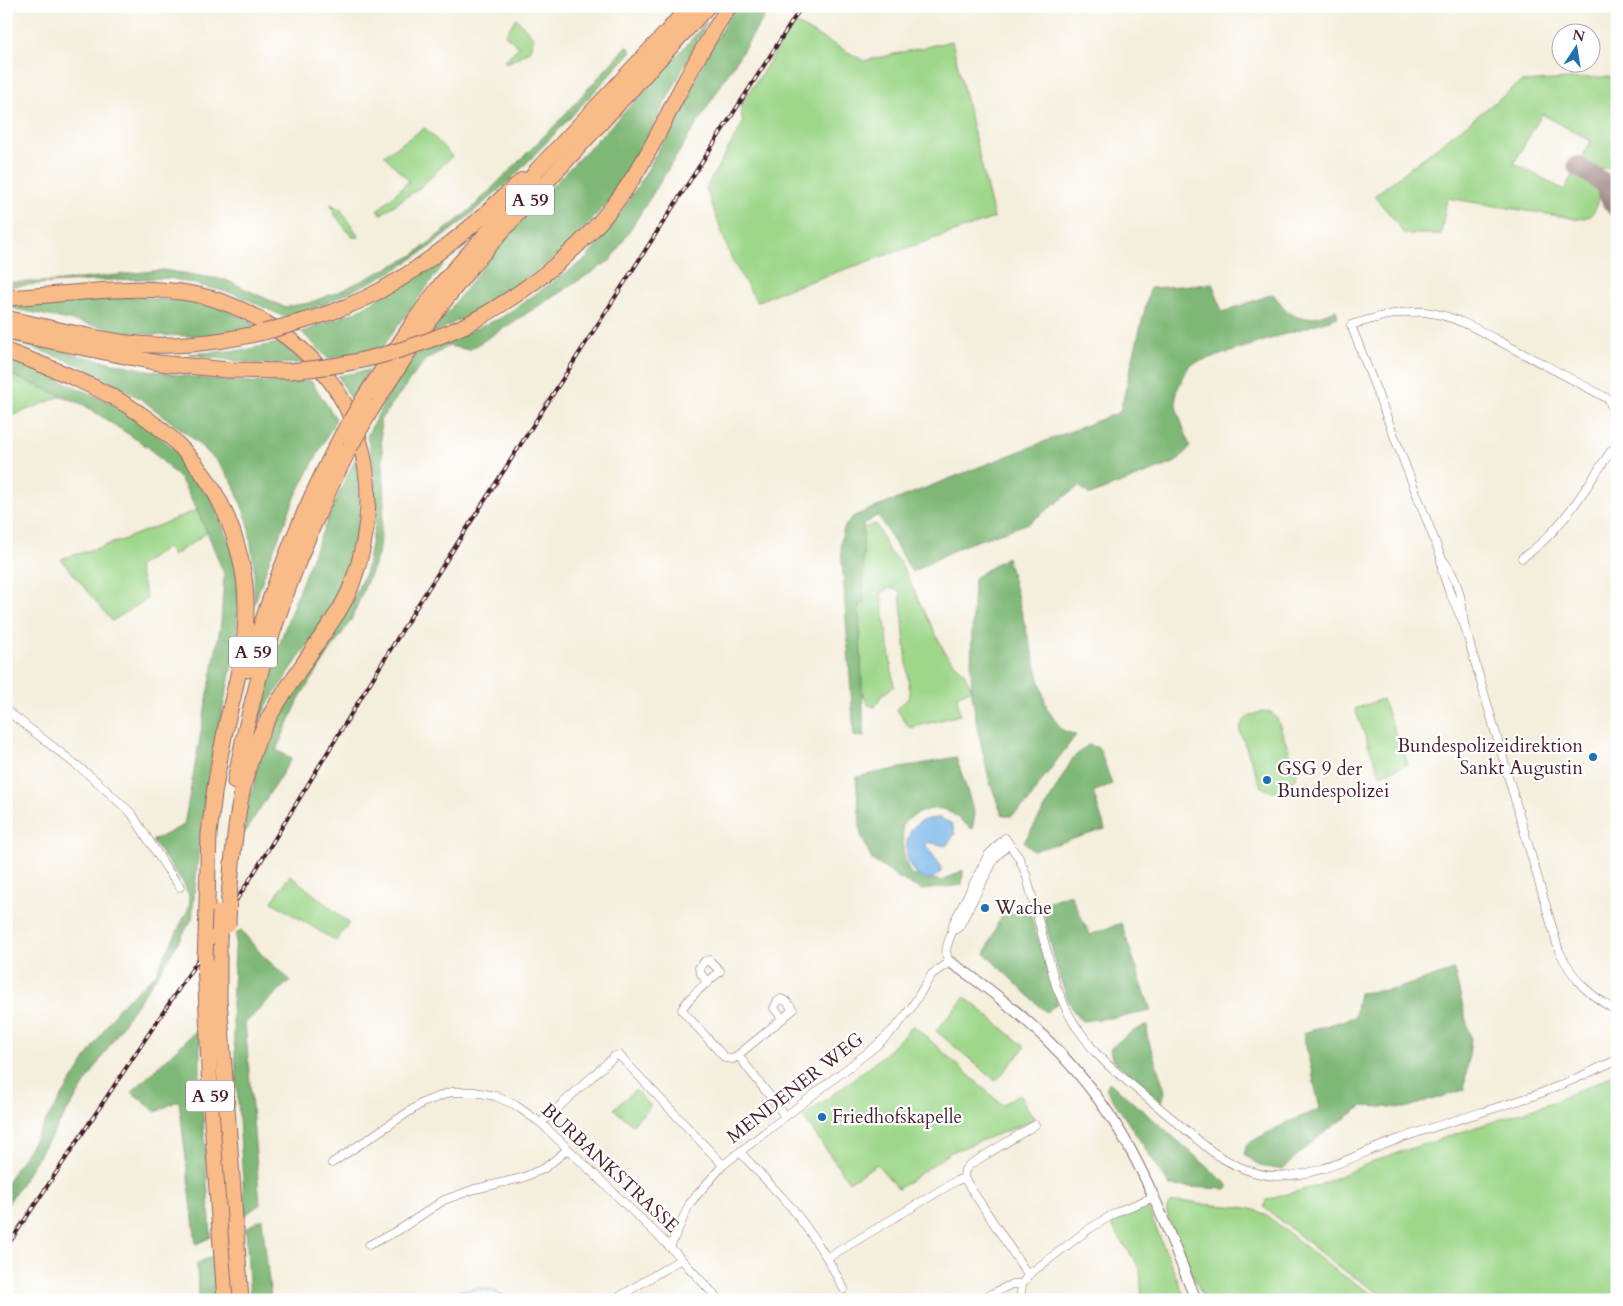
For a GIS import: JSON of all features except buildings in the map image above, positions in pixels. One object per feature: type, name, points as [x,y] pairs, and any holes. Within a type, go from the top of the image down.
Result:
[{"type":"highway","name":"A 59","points":[[240,1300],[219,999],[213,937],[206,918],[216,892],[226,760],[254,646],[276,580],[310,500],[417,317],[442,284],[512,205],[537,170],[689,6]]},
{"type":"highway","name":"A 59","points":[[369,402],[470,267],[708,6]]},
{"type":"highway","points":[[6,332],[159,363],[227,370],[290,371],[335,366],[392,354],[430,341],[468,324],[520,293],[552,269],[581,242],[608,212],[642,164],[704,47],[729,6]]},
{"type":"highway","points":[[6,318],[128,343],[157,344],[200,343],[236,338],[300,322],[352,304],[392,283],[430,259],[471,227],[513,188],[537,170]]},
{"type":"highway","points":[[6,298],[142,289],[199,295],[226,303],[254,315],[282,332],[311,356],[330,379],[355,423],[362,444],[368,483],[366,522],[360,559],[351,586],[338,612],[271,715],[258,741],[245,780],[233,855],[227,875],[216,892]]},
{"type":"highway","points":[[6,351],[63,373],[131,407],[156,424],[178,443],[193,459],[216,494],[228,519],[244,570],[246,590],[245,634],[216,782],[209,834],[216,892],[224,918],[227,998],[222,1049]]},
{"type":"highway","name":"A 59","points":[[227,875],[230,812],[252,701],[280,606],[346,441]]},
{"type":"highway","name":"A 59","points":[[224,918],[213,937],[206,959],[210,1094],[225,1300]]},
{"type":"street","points":[[1617,404],[1478,330],[1444,316],[1418,312],[1399,313],[1381,316],[1351,326],[1441,557],[1445,580],[1464,624],[1559,951],[1570,972],[1581,987],[1590,995],[1617,1011]]},
{"type":"street","points":[[1522,558],[1546,540],[1560,524],[1614,448],[1617,435],[1616,420],[1609,400]]},
{"type":"street","points":[[6,710],[93,778],[132,814],[180,887]]},
{"type":"street","points":[[1196,1300],[1154,1198],[1130,1148],[1107,1112],[1062,1056],[1003,1000],[950,962],[946,957],[953,924],[965,908],[977,884],[1007,841],[1020,858],[1026,874],[1056,986],[1067,1011],[1085,1040],[1109,1066],[1210,1150],[1226,1161],[1245,1170],[1276,1176],[1314,1172],[1397,1140],[1546,1091],[1617,1060]]},
{"type":"street","name":"MENDENER WEG","points":[[670,1247],[690,1203],[722,1165],[876,1046],[912,1008],[932,974],[950,962]]},
{"type":"street","points":[[708,983],[684,1004],[682,1010],[725,1058],[733,1059],[782,1018]]},
{"type":"street","points":[[541,1123],[611,1059],[619,1055],[722,1165]]},
{"type":"street","points":[[738,1055],[785,1116]]},
{"type":"street","name":"BURBANKSTRASSE","points":[[332,1163],[422,1103],[451,1092],[475,1092],[495,1096],[515,1105],[541,1123],[670,1247],[719,1300]]},
{"type":"street","points":[[1028,1275],[964,1178],[965,1170],[969,1164],[1035,1125]]},
{"type":"street","points":[[369,1245],[399,1230],[444,1200],[475,1188],[522,1178],[545,1168],[568,1149]]},
{"type":"street","points":[[740,1152],[792,1208],[827,1258],[844,1289]]},
{"type":"street","points":[[827,1258],[964,1178]]},
{"type":"street","points":[[1023,1300],[1021,1294],[1022,1284],[1028,1275],[1089,1229],[1118,1212],[1154,1198]]},
{"type":"street","points":[[614,1300],[682,1259]]},
{"type":"street","points":[[979,1300],[1012,1284],[1022,1284]]},
{"type":"green space","points":[[735,6],[771,6],[611,260],[469,350],[449,346],[425,360],[380,420],[385,496],[378,555],[351,620],[301,695],[276,750],[292,758],[243,835],[260,758],[278,719],[344,618],[366,571],[375,524],[375,473],[367,436],[392,387],[414,356],[442,341],[448,345],[446,341],[501,318],[586,259],[626,205],[648,169]]},
{"type":"green space","points":[[516,18],[534,38],[529,51],[507,63],[504,61],[519,47],[505,35]]},
{"type":"green space","points":[[707,22],[631,169],[613,196],[566,249],[492,303],[430,335],[520,219],[642,94]]},
{"type":"green space","points":[[793,22],[864,61],[952,41],[994,218],[779,292],[757,302],[732,260],[706,188],[743,123],[740,106]]},
{"type":"green space","points":[[627,46],[632,51],[510,180],[469,216],[426,250],[393,271],[323,305],[284,317],[236,294],[169,278],[61,282],[6,287],[6,282],[53,282],[163,270],[226,280],[284,307],[309,303],[343,290],[412,256],[468,212],[556,124]]},
{"type":"green space","points":[[1617,76],[1617,164],[1602,169],[1590,166],[1581,160],[1591,141],[1542,114],[1514,163],[1564,190],[1574,172],[1591,180],[1599,192],[1599,196],[1595,210],[1589,216],[1577,219],[1447,198],[1441,234],[1404,234],[1374,196],[1521,82]]},
{"type":"green space","points":[[425,128],[452,156],[421,187],[381,214],[377,211],[409,181],[384,155]]},
{"type":"green space","points":[[331,204],[341,210],[359,237],[352,237],[335,215]]},
{"type":"green space","points":[[457,246],[381,349],[328,359],[302,332],[357,311],[429,269]]},
{"type":"green space","points":[[1213,284],[1222,312],[1273,294],[1288,311],[1300,318],[1315,317],[1336,310],[1338,317],[1190,364],[1176,392],[1176,407],[1190,447],[1176,462],[1090,495],[1079,486],[1029,523],[962,546],[912,572],[878,515],[863,525],[864,604],[859,604],[864,737],[854,736],[841,545],[843,532],[848,522],[854,516],[1120,412],[1150,288]]},
{"type":"green space","points":[[122,296],[211,303],[262,327],[230,334],[194,336],[155,335],[127,332],[6,307],[6,303]]},
{"type":"green space","points":[[6,338],[98,360],[191,377],[261,382],[311,381],[336,419],[296,495],[269,561],[254,605],[254,565],[248,522],[233,483],[216,460],[191,437],[141,399],[85,367]]},
{"type":"green space","points":[[283,342],[305,363],[256,364],[189,354],[244,350]]},
{"type":"green space","points":[[6,359],[44,373],[111,403],[157,434],[179,454],[210,495],[232,549],[238,584],[238,603],[237,641],[208,780],[201,827],[192,919],[163,967],[127,1018],[6,1207],[6,1184],[119,1007],[155,975],[189,908],[190,898],[183,882],[152,841],[184,825],[221,623],[224,574],[208,534],[181,480],[148,447],[84,405],[6,373]]},
{"type":"green space","points":[[369,370],[351,399],[338,376]]},
{"type":"green space","points":[[6,373],[62,396],[6,418]]},
{"type":"green space","points":[[357,455],[360,523],[351,567],[329,614],[267,705],[253,736],[273,664],[298,593],[326,523]]},
{"type":"green space","points":[[197,510],[208,532],[173,556],[167,547],[138,567],[147,599],[112,621],[61,559],[120,541]]},
{"type":"green space","points":[[876,524],[889,552],[900,562],[946,655],[963,671],[972,689],[957,696],[960,715],[910,728],[896,709],[910,697],[900,591],[889,588],[881,593],[894,686],[881,696],[875,707],[868,705],[860,686],[853,531]]},
{"type":"green space","points":[[1007,557],[1047,709],[1062,730],[1076,735],[1042,780],[1027,804],[1011,816],[1003,816],[990,783],[977,726],[972,694],[971,666],[974,578]]},
{"type":"green space","points":[[1382,699],[1408,764],[1380,775],[1355,709]]},
{"type":"green space","points":[[1262,711],[1271,712],[1277,719],[1297,771],[1296,777],[1289,786],[1277,791],[1271,791],[1261,786],[1240,732],[1240,727],[1244,721]]},
{"type":"green space","points":[[1088,745],[1099,748],[1112,784],[1093,792],[1105,829],[1033,851],[1024,842],[1073,758]]},
{"type":"green space","points":[[956,757],[975,815],[972,829],[946,810],[929,810],[912,816],[903,823],[903,843],[904,856],[911,875],[943,881],[963,870],[962,885],[922,890],[899,878],[872,860],[861,835],[856,777]]},
{"type":"green space","points":[[290,875],[349,923],[336,941],[272,902]]},
{"type":"green space","points":[[1070,894],[1090,935],[1121,923],[1151,1011],[1082,1021],[1075,1012],[1062,984],[1042,904]]},
{"type":"green space","points":[[1029,910],[1058,1003],[1046,1012],[985,954],[1001,916]]},
{"type":"green space","points":[[241,930],[261,954],[290,980],[245,1023],[260,1204],[245,1215],[232,1005],[236,934]]},
{"type":"green space","points":[[1454,970],[1471,1040],[1464,1090],[1405,1108],[1363,1106],[1326,1131],[1283,1170],[1260,1166],[1244,1154],[1247,1144],[1286,1123],[1320,1109],[1303,1033],[1355,1017],[1359,993],[1396,989]]},
{"type":"green space","points":[[965,997],[1025,1047],[996,1081],[936,1031]]},
{"type":"green space","points":[[913,1025],[1002,1105],[1019,1094],[1035,1120],[951,1152],[898,1189],[877,1164],[849,1182],[803,1117],[875,1062]]},
{"type":"green space","points":[[1148,1025],[1147,1036],[1165,1091],[1162,1103],[1112,1059],[1110,1049],[1137,1029]]},
{"type":"green space","points":[[200,1027],[200,1070],[211,1237],[196,1244],[179,1100],[156,1112],[132,1092]]},
{"type":"green space","points":[[1617,1073],[1617,1300],[1390,1300],[1337,1266],[1264,1207],[1266,1200],[1317,1186],[1376,1160],[1553,1102]]},
{"type":"green space","points":[[1109,1082],[1229,1186],[1226,1189],[1170,1186],[1106,1089]]},
{"type":"green space","points":[[635,1090],[651,1106],[632,1125],[614,1109]]},
{"type":"green space","points":[[1170,1203],[1242,1207],[1259,1211],[1337,1272],[1383,1300],[1204,1300],[1167,1214],[1167,1208]]},
{"type":"green space","points":[[1142,1204],[1147,1207],[1186,1300],[1142,1300],[1140,1269],[1110,1223]]},
{"type":"green space","points":[[262,1219],[271,1300],[250,1300],[246,1228]]},
{"type":"green space","points":[[213,1256],[216,1300],[198,1300],[197,1263]]},
{"type":"water","points":[[940,818],[952,824],[955,834],[946,846],[927,842],[926,846],[941,866],[941,872],[933,878],[927,879],[920,877],[909,864],[906,847],[911,830],[917,824],[928,819]]},
{"type":"waterway","points":[[429,1300],[471,1289],[494,1291],[508,1299]]},
{"type":"taxiway","points":[[1577,166],[1603,182],[1612,202],[1617,208]]},
{"type":"railway","points":[[6,1248],[252,876],[417,606],[802,6]]},
{"type":"place","name":"Bundespolizeidirektion Sankt Augustin","points":[[1593,757]]},
{"type":"place","name":"GSG 9 der Bundespolizei","points":[[1267,780]]},
{"type":"place","name":"Wache","points":[[985,908]]},
{"type":"place","name":"Friedhofskapelle","points":[[822,1117]]}]
